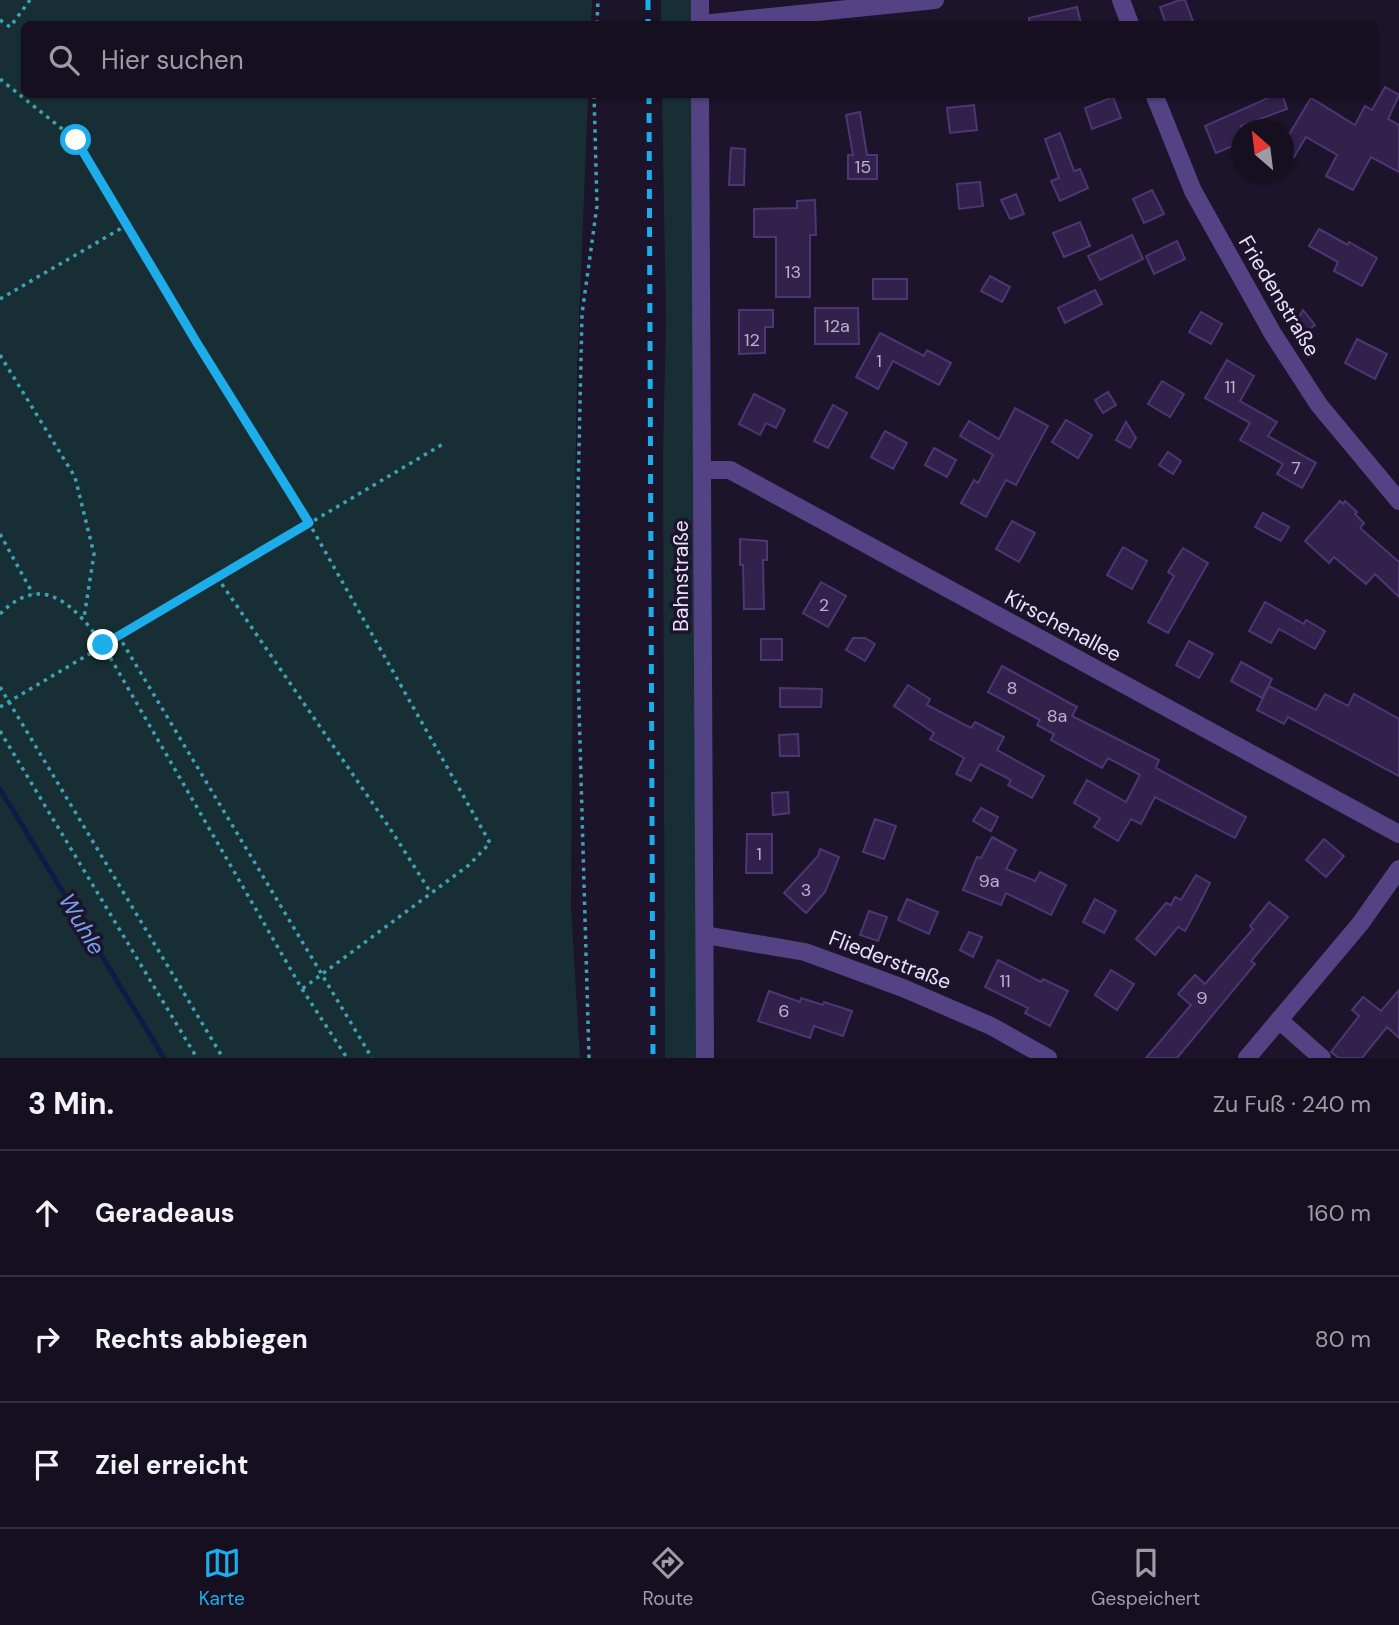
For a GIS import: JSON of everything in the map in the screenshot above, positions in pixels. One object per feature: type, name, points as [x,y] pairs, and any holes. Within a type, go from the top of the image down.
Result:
[{"type":"street","points":[[700,0],[701,21]]},
{"type":"street","points":[[730,21],[935,0]]},
{"type":"street","points":[[1121,0],[1129,21]]},
{"type":"street","name":"Bahnstraße","points":[[701,98],[705,1058]]},
{"type":"street","name":"Friedenstraße","points":[[1156,98],[1193,191],[1273,334],[1320,405],[1399,501]]},
{"type":"street","name":"Kirschenallee","points":[[703,470],[730,470],[1399,834]]},
{"type":"street","points":[[1247,1058],[1360,924],[1399,869]]},
{"type":"street","name":"Fliederstraße","points":[[705,935],[805,952],[903,988],[991,1026],[1048,1058]]},
{"type":"street","points":[[1279,1020],[1322,1058]]},
{"type":"path","points":[[0,20],[10,27],[30,0]]},
{"type":"path","points":[[597,21],[598,0]]},
{"type":"path","points":[[0,79],[21,96]]},
{"type":"path","points":[[24,98],[76,140],[197,343],[309,523],[490,843],[469,865],[302,989]]},
{"type":"path","points":[[589,1058],[578,673],[578,494],[582,314],[597,206],[594,98]]},
{"type":"path","points":[[0,299],[127,225]]},
{"type":"path","points":[[1,357],[75,477],[94,554],[83,618]]},
{"type":"path","points":[[0,707],[443,444]]},
{"type":"path","points":[[0,534],[33,594]]},
{"type":"path","points":[[216,578],[391,830],[431,893]]},
{"type":"path","points":[[0,614],[11,603],[33,594],[59,597],[83,618],[103,645],[302,989],[347,1058]]},
{"type":"path","points":[[118,635],[372,1058]]},
{"type":"path","points":[[0,687],[223,1058]]},
{"type":"path","points":[[0,731],[197,1058]]},
{"type":"green space","points":[[0,0],[592,0],[591,21],[21,21],[21,98],[588,98],[577,372],[573,627],[571,908],[580,1058],[0,1058]]},
{"type":"green space","points":[[661,0],[693,0],[693,21],[661,21]]},
{"type":"green space","points":[[662,98],[693,98],[698,1058],[665,1058],[663,457],[666,319]]},
{"type":"building","points":[[1185,0],[1193,21],[1165,21],[1160,7]]},
{"type":"building","points":[[1077,7],[1080,21],[1029,21],[1029,18]]},
{"type":"building","points":[[1385,87],[1399,95],[1388,119],[1399,125],[1399,172],[1371,157],[1353,190],[1326,176],[1337,155],[1306,137],[1294,157],[1294,126],[1311,98],[1355,125],[1365,106],[1372,110]]},
{"type":"building","points":[[1113,98],[1121,118],[1092,129],[1085,108]]},
{"type":"building","points":[[1268,98],[1283,98],[1287,109],[1260,119],[1231,119],[1231,147],[1216,153],[1205,126]]},
{"type":"building","points":[[974,105],[977,130],[950,133],[947,108]]},
{"type":"building","points":[[860,112],[867,155],[877,155],[877,179],[848,179],[848,155],[853,155],[846,115]]},
{"type":"building","points":[[1060,133],[1074,171],[1080,169],[1088,188],[1060,201],[1051,181],[1059,178],[1045,139]]},
{"type":"building","points":[[731,148],[745,149],[744,185],[729,185]]},
{"type":"building","points":[[980,182],[983,206],[959,209],[957,184]]},
{"type":"building","points":[[1152,190],[1164,214],[1144,223],[1133,199]]},
{"type":"building","points":[[1016,194],[1024,214],[1010,219],[1001,200]]},
{"type":"building","points":[[815,200],[816,235],[810,235],[810,297],[776,297],[776,237],[754,237],[754,209],[797,208],[797,201]]},
{"type":"building","points":[[1080,222],[1090,246],[1064,257],[1053,233]]},
{"type":"building","points":[[1319,229],[1377,258],[1362,286],[1334,271],[1338,262],[1309,246]]},
{"type":"building","points":[[1132,235],[1143,259],[1100,280],[1088,256]]},
{"type":"building","points":[[1177,241],[1185,259],[1154,274],[1146,256]]},
{"type":"building","points":[[990,276],[1010,287],[1002,302],[981,291]]},
{"type":"building","points":[[873,279],[907,279],[907,299],[873,299]]},
{"type":"building","points":[[1095,290],[1102,304],[1065,323],[1058,308]]},
{"type":"building","points":[[815,308],[858,308],[859,344],[815,344]]},
{"type":"building","points":[[739,310],[773,310],[773,327],[765,327],[765,353],[739,354]]},
{"type":"building","points":[[1303,310],[1315,325],[1300,337],[1294,326]]},
{"type":"building","points":[[1201,312],[1222,324],[1211,344],[1189,332]]},
{"type":"building","points":[[880,333],[924,356],[927,350],[951,363],[939,385],[893,361],[878,389],[856,377]]},
{"type":"building","points":[[1357,339],[1387,354],[1375,379],[1345,363]]},
{"type":"building","points":[[1227,360],[1254,376],[1240,401],[1277,422],[1268,436],[1316,463],[1302,488],[1277,474],[1283,464],[1240,440],[1250,423],[1205,398]]},
{"type":"building","points":[[1162,381],[1184,394],[1170,417],[1148,404]]},
{"type":"building","points":[[1108,392],[1116,405],[1103,413],[1095,400]]},
{"type":"building","points":[[754,394],[785,410],[776,428],[766,423],[760,435],[739,424]]},
{"type":"building","points":[[833,405],[847,413],[828,448],[814,441]]},
{"type":"building","points":[[1015,408],[1048,426],[1016,485],[1006,480],[986,517],[961,503],[974,480],[978,483],[993,455],[960,436],[969,421],[999,439]]},
{"type":"building","points":[[1066,420],[1092,435],[1078,458],[1052,442]]},
{"type":"building","points":[[1126,422],[1136,438],[1130,448],[1116,440]]},
{"type":"building","points":[[885,431],[907,443],[893,469],[871,457]]},
{"type":"building","points":[[934,448],[956,460],[947,477],[925,465]]},
{"type":"building","points":[[1168,452],[1181,461],[1173,474],[1159,465]]},
{"type":"building","points":[[1340,501],[1343,504],[1345,501],[1357,512],[1355,514],[1364,523],[1360,528],[1399,562],[1399,597],[1375,574],[1366,584],[1334,557],[1329,563],[1305,541]]},
{"type":"building","points":[[1263,513],[1289,527],[1281,541],[1255,527]]},
{"type":"building","points":[[1012,521],[1035,533],[1019,562],[996,549]]},
{"type":"building","points":[[740,539],[767,541],[767,560],[763,560],[764,609],[744,609]]},
{"type":"building","points":[[1123,547],[1147,561],[1132,589],[1107,575]]},
{"type":"building","points":[[1183,548],[1208,563],[1168,633],[1148,622],[1174,576],[1168,572]]},
{"type":"building","points":[[821,582],[846,596],[828,627],[803,613]]},
{"type":"building","points":[[1265,602],[1304,624],[1306,620],[1325,631],[1315,649],[1279,629],[1271,643],[1249,631]]},
{"type":"building","points":[[853,638],[865,638],[875,644],[865,661],[846,650]]},
{"type":"building","points":[[761,639],[782,639],[782,660],[761,660]]},
{"type":"building","points":[[1189,641],[1213,654],[1199,678],[1176,665]]},
{"type":"building","points":[[1241,662],[1272,679],[1262,698],[1231,681]]},
{"type":"building","points":[[1002,666],[1077,707],[1072,716],[1159,760],[1156,768],[1246,817],[1235,838],[1155,797],[1141,824],[1131,819],[1118,841],[1094,827],[1100,818],[1074,803],[1087,780],[1126,802],[1140,775],[1108,758],[1102,768],[1051,740],[1054,734],[1037,725],[1040,720],[988,692]]},
{"type":"building","points":[[908,685],[930,699],[927,705],[971,728],[975,722],[1004,737],[997,750],[1044,776],[1032,798],[1008,785],[1011,780],[980,764],[971,781],[956,774],[964,758],[930,739],[934,733],[894,706]]},
{"type":"building","points":[[1269,686],[1316,710],[1325,694],[1348,706],[1354,694],[1399,719],[1399,776],[1288,717],[1284,724],[1257,710]]},
{"type":"building","points":[[780,688],[822,689],[821,707],[780,707]]},
{"type":"building","points":[[798,734],[799,756],[780,756],[779,735]]},
{"type":"building","points":[[788,792],[789,813],[773,815],[772,793]]},
{"type":"building","points":[[981,808],[998,817],[991,831],[973,821]]},
{"type":"building","points":[[875,819],[896,826],[884,859],[863,852]]},
{"type":"building","points":[[747,834],[772,834],[772,873],[746,873]]},
{"type":"building","points":[[992,837],[1016,850],[1006,869],[1035,881],[1040,872],[1066,885],[1051,915],[1006,893],[1001,905],[963,890],[977,857],[981,858]]},
{"type":"building","points":[[1324,839],[1344,856],[1326,877],[1306,860]]},
{"type":"building","points":[[820,849],[839,857],[825,892],[806,913],[784,893],[818,856]]},
{"type":"building","points":[[1196,875],[1210,883],[1197,909],[1185,931],[1178,927],[1155,955],[1136,939],[1166,903],[1171,905],[1175,897],[1181,900]]},
{"type":"building","points":[[907,899],[938,912],[929,934],[898,920]]},
{"type":"building","points":[[1095,899],[1116,911],[1104,933],[1083,922]]},
{"type":"building","points":[[1269,902],[1288,917],[1251,961],[1255,964],[1177,1058],[1146,1058],[1191,1005],[1178,994],[1195,975],[1205,984],[1253,929],[1250,926]]},
{"type":"building","points":[[869,911],[887,917],[878,941],[860,935]]},
{"type":"building","points":[[969,932],[982,937],[973,957],[960,950]]},
{"type":"building","points":[[998,960],[1041,982],[1043,979],[1068,991],[1050,1026],[1025,1013],[1028,1008],[985,987]]},
{"type":"building","points":[[1111,970],[1134,984],[1117,1010],[1095,995]]},
{"type":"building","points":[[1399,990],[1399,1038],[1387,1027],[1362,1058],[1339,1058],[1331,1052],[1359,1016],[1352,1010],[1363,997],[1381,1011]]},
{"type":"building","points":[[769,991],[800,1002],[801,998],[852,1011],[843,1036],[814,1026],[810,1038],[758,1021]]},
{"type":"waterway","name":"Wuhle","points":[[0,789],[164,1058]]},
{"type":"railway","points":[[648,0],[648,21]]},
{"type":"railway","points":[[649,98],[653,1058]]},
{"type":"route","points":[[76,140],[197,343],[309,523],[103,645]]}]
